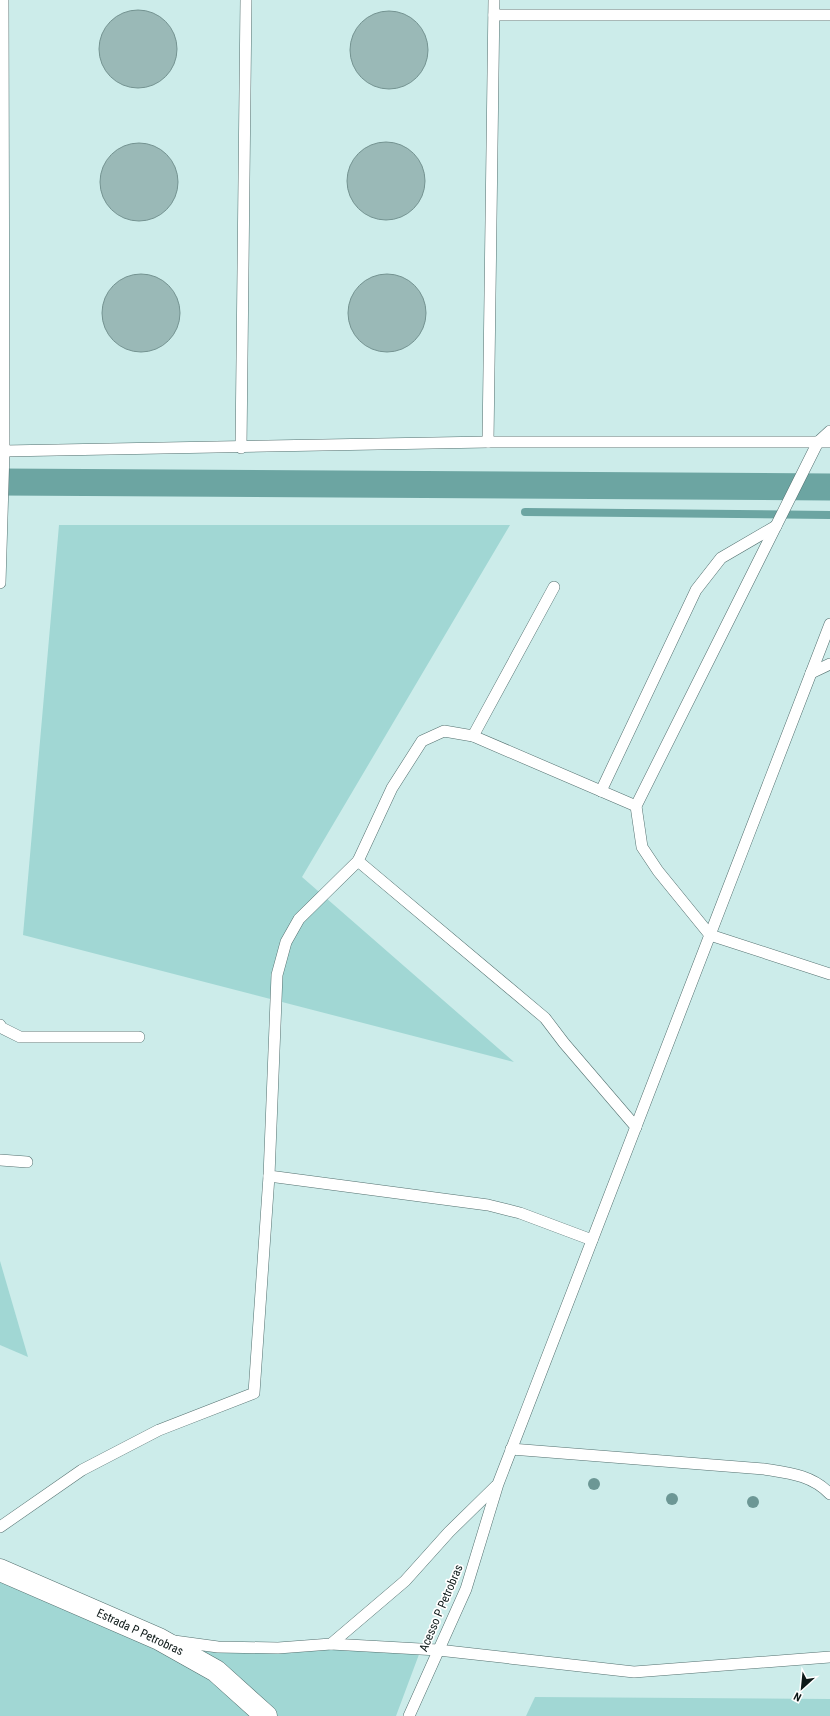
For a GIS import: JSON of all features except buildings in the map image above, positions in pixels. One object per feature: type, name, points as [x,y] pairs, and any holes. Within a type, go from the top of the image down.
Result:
[{"type":"main road","name":"Estrada P Petrobras","points":[[0,1570],[159,1639],[216,1671],[266,1716]]},
{"type":"lane","points":[[0,583],[4,451],[3,0]]},
{"type":"lane","points":[[241,448],[246,0]]},
{"type":"lane","points":[[488,442],[494,0]]},
{"type":"lane","points":[[494,15],[830,15]]},
{"type":"lane","points":[[830,431],[818,442],[636,806],[642,847],[658,871],[710,935],[830,974]]},
{"type":"lane","points":[[4,451],[241,448],[488,442],[830,442]]},
{"type":"lane","points":[[601,791],[696,590],[721,558],[776,526]]},
{"type":"lane","points":[[473,736],[554,587]]},
{"type":"lane","name":"Acesso P Petrobras","points":[[409,1716],[466,1589],[498,1484],[511,1449],[830,624]]},
{"type":"lane","points":[[811,673],[830,664]]},
{"type":"lane","points":[[0,1527],[82,1470],[159,1430],[254,1393],[269,1176],[277,975],[286,942],[300,919],[358,861],[392,788],[422,741],[444,730],[473,736],[636,806]]},
{"type":"lane","points":[[358,861],[545,1018],[564,1044],[636,1127]]},
{"type":"lane","points":[[0,1025],[2,1028],[20,1037],[139,1037]]},
{"type":"lane","points":[[0,1160],[27,1162]]},
{"type":"lane","points":[[269,1176],[488,1205],[520,1213],[592,1240]]},
{"type":"lane","points":[[511,1449],[764,1469],[799,1475],[813,1480],[830,1494]]},
{"type":"lane","points":[[331,1644],[405,1581],[449,1532],[498,1484]]},
{"type":"lane","points":[[159,1639],[218,1647],[278,1648],[331,1644],[438,1650],[634,1672],[830,1657]]},
{"type":"shaded area","points":[[59,525],[510,525],[302,877],[514,1062],[23,935]]},
{"type":"shaded area","points":[[0,1261],[28,1357],[0,1345]]},
{"type":"shaded area","points":[[0,1571],[174,1641],[421,1649],[396,1716],[0,1716]]},
{"type":"shaded area","points":[[535,1697],[830,1699],[830,1716],[526,1716]]},
{"type":"waterway","points":[[0,482],[830,487]]},
{"type":"waterway","points":[[525,512],[830,515]]}]
